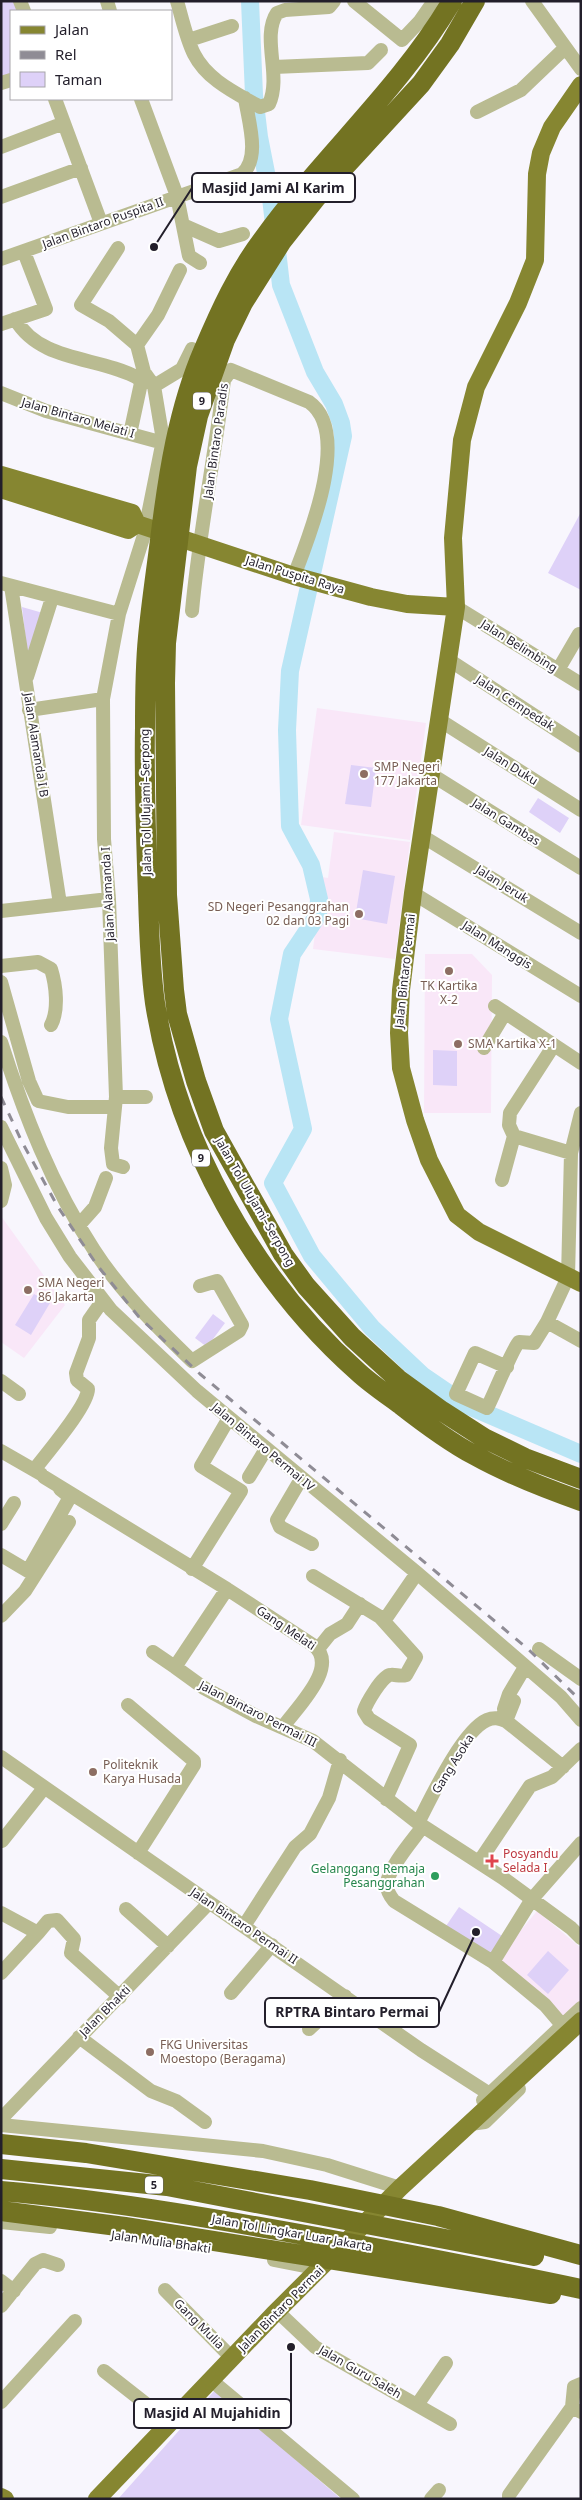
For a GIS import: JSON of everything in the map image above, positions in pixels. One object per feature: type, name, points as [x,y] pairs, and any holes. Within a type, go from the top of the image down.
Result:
[{"type":"highway","name":"Jalan Tol Ulujami–Serpong","points":[[302,201],[407,68],[452,1]]},
{"type":"highway","name":"Jalan Tol Ulujami–Serpong","points":[[475,1],[450,44],[421,84],[260,243],[228,296],[202,354],[182,413],[170,465],[145,817],[154,1000],[165,1054],[179,1101],[214,1185],[248,1241],[283,1291],[317,1332],[359,1373],[426,1425],[474,1455],[541,1487],[581,1501]]},
{"type":"highway","name":"Jalan Tol Ulujami–Serpong","points":[[157,641],[174,990],[177,1014],[196,1081],[214,1131],[283,1254],[306,1286],[352,1337],[398,1379],[484,1438],[525,1458],[581,1479]]},
{"type":"highway","points":[[1,2144],[96,2154],[310,2190],[438,2216],[581,2255]]},
{"type":"highway","name":"Jalan Tol Lingkar Luar Jakarta","points":[[1,2169],[167,2186],[581,2264]]},
{"type":"highway","name":"Jalan Tol Lingkar Luar Jakarta","points":[[1,2191],[162,2209],[581,2289]]},
{"type":"highway","points":[[1,2211],[126,2227],[518,2290],[581,2298]]},
{"type":"main road","name":"Jalan Bintaro Permai","points":[[574,1280],[467,1224],[457,1215],[429,1160],[415,1120],[401,1068],[399,1039],[401,990],[413,893],[441,721],[456,607],[453,538],[462,440],[476,387],[518,303],[535,260],[537,174],[541,153],[552,127],[581,85]]},
{"type":"main road","points":[[1,475],[132,513],[142,525],[128,530],[1,489]]},
{"type":"main road","name":"Jalan Puspita Raya","points":[[142,525],[296,577],[371,597],[400,602],[456,607]]},
{"type":"main road","points":[[493,2097],[581,2020]]},
{"type":"main road","name":"Jalan Bintaro Permai","points":[[97,2499],[277,2311],[400,2188],[470,2124],[493,2097]]},
{"type":"main road","points":[[1,2497],[5,2499]]},
{"type":"street","points":[[177,1],[194,54],[207,72],[251,102],[269,104],[272,96],[274,67],[271,30],[277,13],[285,10],[329,7],[334,1]]},
{"type":"street","points":[[356,2],[402,40],[420,21],[434,1]]},
{"type":"street","points":[[532,1],[581,69]]},
{"type":"street","points":[[190,40],[232,26]]},
{"type":"street","points":[[477,112],[520,90],[565,48]]},
{"type":"street","points":[[274,67],[368,63],[381,50]]},
{"type":"street","points":[[55,100],[101,223]]},
{"type":"street","points":[[141,100],[177,196],[185,226],[189,256],[200,263]]},
{"type":"street","name":"Jalan Bintaro Puspita II","points":[[1,260],[242,174],[249,168],[252,151],[251,102]]},
{"type":"street","points":[[1,147],[64,123]]},
{"type":"street","points":[[1,197],[81,168]]},
{"type":"street","points":[[185,226],[219,240],[243,234]]},
{"type":"street","points":[[118,248],[81,305],[109,321],[137,345],[158,315],[180,270]]},
{"type":"street","points":[[1,324],[46,309],[24,252]]},
{"type":"street","points":[[15,319],[23,333],[50,350],[138,378],[142,383],[130,434]]},
{"type":"street","name":"Jalan Alamanda I","points":[[124,1167],[113,1164],[111,1156],[115,1102],[109,899],[104,839],[103,699],[119,614],[164,440],[154,386],[144,372],[137,345]]},
{"type":"street","points":[[154,386],[182,369],[192,349]]},
{"type":"street","name":"Jalan Bintaro Paradis","points":[[198,545],[216,454],[224,380],[229,371],[235,370],[309,402],[316,407],[328,433],[325,473],[296,577]]},
{"type":"street","name":"Jalan Bintaro Melati I","points":[[1,393],[46,411],[156,441]]},
{"type":"street","points":[[192,611],[198,545]]},
{"type":"street","points":[[6,584],[52,598],[119,614]]},
{"type":"street","name":"Jalan Alamanda I B","points":[[6,584],[26,680],[29,710],[47,810],[60,904]]},
{"type":"street","points":[[26,680],[52,598]]},
{"type":"street","name":"Jalan Belimbing","points":[[456,607],[581,684]]},
{"type":"street","points":[[558,670],[579,634]]},
{"type":"street","name":"Jalan Cempedak","points":[[449,660],[581,746]]},
{"type":"street","points":[[29,710],[103,699]]},
{"type":"street","name":"Jalan Duku","points":[[441,721],[581,810]]},
{"type":"street","name":"Jalan Gambas","points":[[432,776],[581,868]]},
{"type":"street","name":"Jalan Jeruk","points":[[422,836],[581,934]]},
{"type":"street","name":"Jalan Manggis","points":[[413,893],[581,996]]},
{"type":"street","points":[[1,911],[109,899]]},
{"type":"street","points":[[1,966],[38,962],[51,969],[54,978],[55,1015],[51,1025]]},
{"type":"street","points":[[1,982],[29,1081],[38,1101],[68,1107],[146,1097]]},
{"type":"street","points":[[484,1048],[500,1009],[581,1063]]},
{"type":"street","points":[[1,1042],[20,1102],[66,1204],[94,1252],[138,1306],[192,1361],[239,1331],[242,1325],[216,1280],[200,1286]]},
{"type":"street","points":[[502,1180],[514,1136],[509,1125],[510,1113],[554,1045]]},
{"type":"street","points":[[507,1368],[517,1343],[534,1344],[574,1280],[572,1153],[581,1113]]},
{"type":"street","name":"Jalan Bintaro Permai IV","points":[[2,1134],[46,1218],[70,1257],[103,1300],[190,1385],[301,1479],[417,1573],[561,1697],[581,1720]]},
{"type":"street","points":[[514,1136],[572,1153]]},
{"type":"street","points":[[1,1168],[5,1185],[1,1201]]},
{"type":"street","points":[[79,1225],[95,1207],[106,1178]]},
{"type":"street","points":[[39,1473],[75,1409],[88,1391],[77,1380],[76,1373],[89,1338],[90,1320],[103,1300]]},
{"type":"street","points":[[547,1322],[581,1341]]},
{"type":"street","points":[[1,1381],[19,1394]]},
{"type":"street","points":[[192,1569],[241,1491],[201,1466],[229,1418]]},
{"type":"street","points":[[249,1477],[266,1449]]},
{"type":"street","points":[[1,1452],[39,1473],[227,1589],[175,1667]]},
{"type":"street","points":[[1,1555],[28,1571],[70,1498],[39,1473]]},
{"type":"street","points":[[301,1479],[277,1520],[280,1527],[312,1544]]},
{"type":"street","points":[[1,1524],[14,1503]]},
{"type":"street","points":[[1,1616],[25,1591],[69,1522]]},
{"type":"street","points":[[384,1621],[417,1573]]},
{"type":"street","points":[[313,1576],[360,1604],[384,1621],[416,1657],[406,1675],[389,1675],[384,1678],[366,1705],[365,1715],[410,1745],[386,1799]]},
{"type":"street","name":"Gang Melati","points":[[227,1589],[318,1648],[323,1664],[318,1681],[283,1728]]},
{"type":"street","points":[[318,1648],[330,1634],[347,1624],[360,1604]]},
{"type":"street","points":[[539,1650],[581,1679]]},
{"type":"street","name":"Jalan Bintaro Permai III","points":[[153,1652],[204,1688],[313,1741],[340,1760],[420,1825],[479,1862],[532,1899],[572,1928],[581,1938]]},
{"type":"street","points":[[504,1720],[509,1694],[525,1667]]},
{"type":"street","points":[[504,1720],[514,1701]]},
{"type":"street","points":[[128,1706],[194,1761],[194,1765],[138,1853]]},
{"type":"street","points":[[504,1720],[563,1766]]},
{"type":"street","name":"Gang Asoka","points":[[420,1825],[450,1763],[473,1731],[485,1721],[504,1720]]},
{"type":"street","points":[[479,1862],[530,1786],[552,1777],[581,1749]]},
{"type":"street","name":"Jalan Bintaro Permai II","points":[[1,1758],[493,2097]]},
{"type":"street","points":[[244,1926],[295,1848],[310,1834],[329,1798],[340,1760]]},
{"type":"street","points":[[2,1841],[44,1788]]},
{"type":"street","points":[[420,1825],[386,1884],[388,1892],[394,1901],[411,1914],[493,1962],[545,2005],[562,2025]]},
{"type":"street","points":[[493,1962],[532,1899],[581,1842]]},
{"type":"street","name":"Jalan Bhakti","points":[[1,2119],[209,1903]]},
{"type":"street","points":[[126,1909],[168,1946]]},
{"type":"street","points":[[1,1913],[38,1934]]},
{"type":"street","points":[[1,1973],[48,1921],[57,1920],[74,1939],[70,1953],[120,1997]]},
{"type":"street","points":[[231,1993],[272,1945]]},
{"type":"street","points":[[309,2029],[345,1996]]},
{"type":"street","name":"Jalan Bintaro Permai","points":[[493,2097],[562,2025],[581,2008]]},
{"type":"street","name":"Jalan Bintaro Permai","points":[[470,2124],[486,2122],[581,2029]]},
{"type":"street","points":[[79,2037],[151,2091],[176,2101],[205,2122]]},
{"type":"street","points":[[1,2125],[263,2151],[327,2165],[400,2188]]},
{"type":"street","name":"Jalan Mulia Bhakti","points":[[1,2222],[188,2245],[320,2269]]},
{"type":"street","points":[[1,2306],[35,2264],[42,2260],[58,2265]]},
{"type":"street","points":[[1,2281],[14,2291]]},
{"type":"street","name":"Gang Mulia","points":[[165,2290],[232,2358]]},
{"type":"street","name":"Jalan Guru Saleh","points":[[277,2311],[315,2347],[344,2366],[450,2424]]},
{"type":"street","points":[[1,2402],[75,2320]]},
{"type":"street","points":[[417,2405],[446,2363]]},
{"type":"street","points":[[104,2371],[169,2422]]},
{"type":"street","points":[[211,2380],[353,2499]]},
{"type":"street","points":[[509,2499],[509,2495],[576,2410],[573,2391],[574,2387],[581,2384]]},
{"type":"shaded area","name":"SMP Negeri 177 Jakarta","points":[[317,708],[426,723],[410,840],[301,825]]},
{"type":"shaded area","name":"SD Negeri Pesanggrahan 02 dan 03 Pagi","points":[[334,832],[410,842],[395,959],[313,949],[322,877],[328,878]]},
{"type":"shaded area","name":"SMA Kartika X-1","points":[[425,954],[472,954],[492,975],[491,1113],[424,1113]]},
{"type":"shaded area","name":"SMA Negeri 86 Jakarta","points":[[1,1216],[65,1305],[24,1358],[1,1342]]},
{"type":"shaded area","points":[[537,1911],[581,1948],[581,2002],[567,2019],[497,1959]]},
{"type":"green space","points":[[1,1],[20,1],[24,10],[10,10],[10,80],[1,83]]},
{"type":"green space","points":[[581,512],[581,590],[548,573]]},
{"type":"green space","points":[[22,607],[50,615],[30,677]]},
{"type":"green space","points":[[351,765],[376,768],[371,807],[345,804]]},
{"type":"green space","points":[[538,798],[569,818],[560,833],[529,812]]},
{"type":"green space","points":[[363,870],[395,876],[387,924],[355,918]]},
{"type":"green space","points":[[433,1050],[457,1051],[457,1086],[433,1085]]},
{"type":"green space","points":[[34,1294],[50,1303],[31,1335],[15,1325]]},
{"type":"green space","points":[[213,1314],[225,1323],[207,1347],[195,1338]]},
{"type":"green space","points":[[459,1907],[505,1938],[491,1957],[446,1926]]},
{"type":"green space","points":[[548,1951],[569,1970],[548,1994],[527,1975]]},
{"type":"green space","points":[[215,2390],[341,2499],[118,2499]]},
{"type":"waterway","points":[[250,1],[254,95],[259,137],[271,198],[281,285],[315,372],[334,404],[341,423],[343,436],[290,671],[287,730],[290,826],[311,865],[319,899],[318,915],[292,954],[279,1019],[303,1129],[273,1183],[312,1256],[372,1328],[423,1376],[464,1404],[581,1454]]},
{"type":"railway","points":[[1,1097],[22,1142],[58,1207],[97,1265],[139,1317],[200,1374],[528,1649],[581,1701]]},
{"type":"place","name":"Masjid Jami Al Karim","points":[[154,247]]},
{"type":"place","name":"SMP Negeri 177 Jakarta","points":[[364,774]]},
{"type":"place","name":"SD Negeri Pesanggrahan 02 dan 03 Pagi","points":[[359,914]]},
{"type":"place","name":"TK Kartika X-2","points":[[449,971]]},
{"type":"place","name":"SMA Kartika X-1","points":[[458,1044]]},
{"type":"place","name":"SMA Negeri 86 Jakarta","points":[[28,1290]]},
{"type":"place","name":"Politeknik Karya Husada","points":[[93,1772]]},
{"type":"place","name":"Posyandu Selada I","points":[[492,1861]]},
{"type":"place","name":"Gelanggang Remaja Pesanggrahan","points":[[435,1876]]},
{"type":"place","name":"RPTRA Bintaro Permai","points":[[476,1932]]},
{"type":"place","name":"FKG Universitas Moestopo (Beragama)","points":[[150,2052]]},
{"type":"place","name":"Masjid Al Mujahidin","points":[[291,2347]]}]
